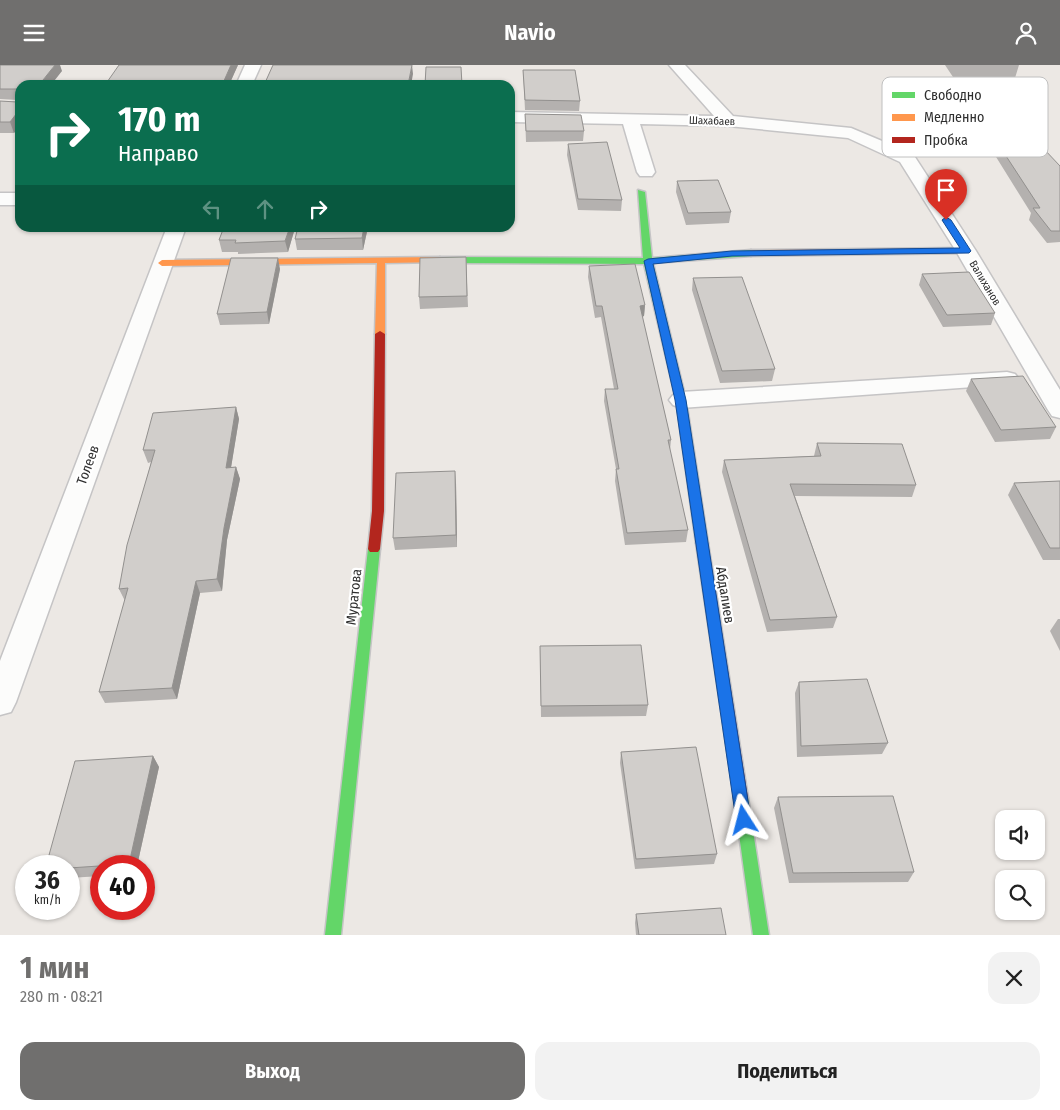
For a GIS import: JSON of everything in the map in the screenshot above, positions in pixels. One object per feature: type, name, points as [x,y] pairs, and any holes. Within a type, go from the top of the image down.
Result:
[{"type":"street","points":[[246,80],[253,65]]},
{"type":"street","points":[[677,65],[728,121]]},
{"type":"street","name":"Шахабаев","points":[[515,117],[728,121],[851,133],[882,147]]},
{"type":"street","points":[[630,120],[646,172]]},
{"type":"street","name":"Валиханов","points":[[907,158],[966,251],[1050,376],[1060,410]]},
{"type":"street","name":"Абдалиев","points":[[641,192],[648,261],[680,400],[761,935]]},
{"type":"street","points":[[0,199],[15,199]]},
{"type":"street","name":"Толеев","points":[[0,702],[175,232]]},
{"type":"street","points":[[162,263],[381,260],[648,261],[732,253],[966,251]]},
{"type":"street","name":"Муратова","points":[[333,935],[378,511],[381,260]]},
{"type":"street","points":[[680,400],[1050,376]]},
{"type":"building","points":[[0,65],[55,65],[43,80],[15,80],[15,89],[0,89]]},
{"type":"building","points":[[119,65],[231,65],[224,80],[108,80]]},
{"type":"building","points":[[273,65],[412,65],[409,80],[266,80]]},
{"type":"building","points":[[426,67],[461,67],[462,80],[425,80]]},
{"type":"building","points":[[523,70],[575,70],[580,101],[525,100]]},
{"type":"building","points":[[0,101],[15,102],[15,116],[10,122],[0,122]]},
{"type":"building","points":[[525,114],[581,115],[584,131],[526,131]]},
{"type":"building","points":[[607,142],[622,200],[578,199],[568,144]]},
{"type":"building","points":[[1048,153],[1060,166],[1060,231],[1051,231],[1033,208],[1040,208],[1007,157],[1048,157]]},
{"type":"building","points":[[718,180],[731,212],[688,213],[677,181]]},
{"type":"building","points":[[222,232],[288,232],[285,241],[235,243],[236,240],[219,240]]},
{"type":"building","points":[[297,232],[363,232],[362,238],[295,239]]},
{"type":"building","points":[[466,257],[467,296],[419,297],[420,258]]},
{"type":"building","points":[[231,258],[278,258],[267,312],[217,314]]},
{"type":"building","points":[[635,264],[645,305],[640,306],[671,440],[668,440],[688,530],[627,533],[616,469],[619,469],[605,389],[618,389],[602,306],[596,306],[589,266]]},
{"type":"building","points":[[969,272],[995,313],[947,315],[922,274]]},
{"type":"building","points":[[742,277],[775,369],[722,371],[693,278]]},
{"type":"building","points":[[1023,376],[1056,427],[1001,430],[971,379]]},
{"type":"building","points":[[236,407],[226,468],[236,467],[224,528],[217,579],[196,581],[172,688],[99,692],[128,588],[119,589],[127,545],[155,450],[143,450],[153,413]]},
{"type":"building","points":[[817,443],[902,444],[916,485],[790,484],[837,617],[770,620],[724,460],[821,456]]},
{"type":"building","points":[[455,471],[456,535],[393,538],[396,473]]},
{"type":"building","points":[[1060,481],[1060,548],[1050,548],[1014,483]]},
{"type":"building","points":[[641,645],[648,705],[541,706],[540,646]]},
{"type":"building","points":[[867,679],[888,743],[801,746],[799,682]]},
{"type":"building","points":[[696,747],[717,854],[636,859],[621,752]]},
{"type":"building","points":[[153,756],[131,855],[90,855],[90,867],[80,867],[80,855],[49,855],[75,761]]},
{"type":"building","points":[[893,796],[914,872],[793,873],[778,797]]},
{"type":"building","points":[[721,908],[726,935],[639,935],[636,914]]},
{"type":"traffic: fast","points":[[641,192],[648,261],[681,400],[702,543]]},
{"type":"traffic: fast","points":[[440,260],[648,261],[751,253]]},
{"type":"traffic: fast","points":[[333,935],[374,549]]},
{"type":"traffic: fast","points":[[741,798],[761,935]]},
{"type":"traffic: slow","points":[[751,253],[966,251]]},
{"type":"traffic: slow","points":[[380,334],[381,260]]},
{"type":"traffic: slow","points":[[162,263],[440,260]]},
{"type":"traffic: jam","points":[[374,549],[378,511],[380,334]]},
{"type":"traffic: jam","points":[[702,543],[741,798]]},
{"type":"route","points":[[744,820],[680,400],[648,261],[732,253],[966,251],[946,220]]}]
